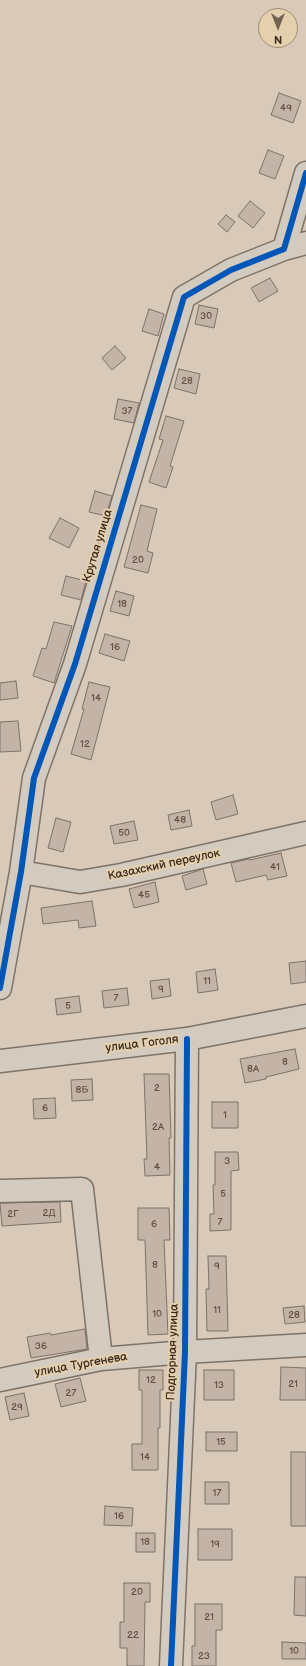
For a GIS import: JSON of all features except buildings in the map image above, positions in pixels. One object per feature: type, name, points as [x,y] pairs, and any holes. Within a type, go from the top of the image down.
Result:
[{"type":"street","points":[[284,249],[306,173]]},
{"type":"street","name":"Крутая улица","points":[[0,988],[21,872],[34,778],[75,664],[184,297],[231,270],[284,249],[306,243]]},
{"type":"street","name":"Казахский переулок","points":[[21,872],[80,882],[121,875],[306,833]]},
{"type":"street","name":"улица Гоголя","points":[[0,1061],[187,1039],[306,1016]]},
{"type":"street","name":"Подгорная улица","points":[[171,1666],[185,1352],[187,1039]]},
{"type":"street","points":[[0,1191],[82,1189],[101,1359]]},
{"type":"street","name":"улица Тургенева","points":[[0,1380],[101,1359],[185,1352],[306,1345]]},
{"type":"cycle path","points":[[0,988],[21,872],[34,778],[75,664],[184,297],[231,270],[284,249],[306,173]]},
{"type":"cycle path","points":[[171,1666],[185,1352],[187,1039]]}]
